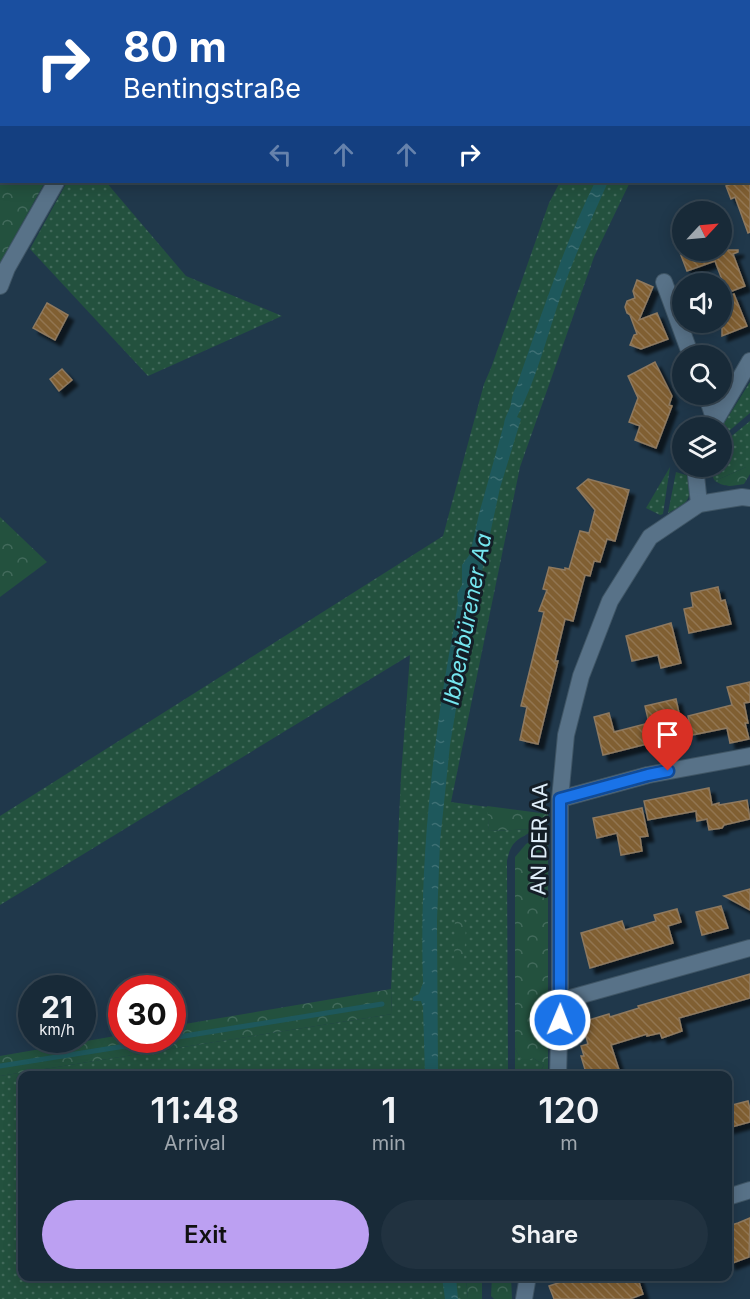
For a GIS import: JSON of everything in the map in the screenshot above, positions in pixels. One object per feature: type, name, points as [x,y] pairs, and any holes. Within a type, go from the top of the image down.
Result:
[{"type":"street","points":[[0,286],[6,268],[55,183]]},
{"type":"street","points":[[664,282],[687,345]]},
{"type":"street","points":[[717,417],[750,362]]},
{"type":"street","points":[[696,477],[699,504],[742,497],[750,498]]},
{"type":"street","name":"AN DER AA","points":[[558,1071],[560,799],[566,735],[581,676],[610,601],[650,537],[699,504]]},
{"type":"street","points":[[560,799],[648,775],[750,756]]},
{"type":"street","points":[[560,1001],[750,948]]},
{"type":"street","points":[[732,1196],[750,1190]]},
{"type":"street","points":[[524,1299],[527,1281]]},
{"type":"green space","points":[[0,183],[44,183],[0,263]]},
{"type":"green space","points":[[66,183],[107,183],[186,276],[282,316],[148,376],[30,249]]},
{"type":"green space","points":[[559,183],[630,183],[594,257],[520,467],[451,802],[488,807],[489,831],[533,829],[515,842],[507,861],[508,1071],[32,1071],[145,1053],[186,1053],[186,1047],[392,1014],[391,989],[401,776],[410,655],[0,905],[0,816],[443,536],[484,384],[549,203]]},
{"type":"green space","points":[[750,382],[750,413],[732,428],[732,417],[728,417]]},
{"type":"green space","points":[[750,421],[750,467],[732,473],[732,436]]},
{"type":"green space","points":[[670,467],[663,514],[660,515],[646,508]]},
{"type":"green space","points":[[750,467],[750,474],[744,484],[726,486],[715,481],[724,477],[732,477],[732,473]]},
{"type":"green space","points":[[675,477],[689,477],[688,499],[668,513]]},
{"type":"green space","points":[[0,517],[47,562],[0,597]]},
{"type":"green space","points":[[487,806],[548,814],[548,823],[533,831],[533,829],[489,831]]},
{"type":"green space","points":[[548,831],[548,1071],[541,1071],[544,1065],[533,1058],[529,1060],[520,1058],[515,1048],[515,857],[526,844]]},
{"type":"green space","points":[[460,916],[466,924],[464,960],[462,966],[454,967],[455,918]]},
{"type":"green space","points":[[391,989],[392,1014],[186,1047],[186,1024]]},
{"type":"green space","points":[[108,1037],[108,1053],[145,1053],[32,1071],[18,1071],[18,1073],[0,1076],[0,1056],[18,1053],[96,1053],[96,1039]]},
{"type":"green space","points":[[515,1048],[520,1058],[533,1058],[544,1065],[540,1071],[515,1071]]},
{"type":"green space","points":[[18,1073],[18,1281],[466,1281],[468,1299],[0,1299],[0,1076]]},
{"type":"green space","points":[[466,1281],[482,1281],[482,1299],[468,1299]]},
{"type":"green space","points":[[492,1281],[511,1281],[512,1299],[494,1299],[491,1296]]},
{"type":"water","name":"Ibbenbürener Aa","points":[[595,183],[608,183],[572,264],[536,371],[517,417],[521,419],[500,488],[468,636],[450,745],[440,842],[437,920],[438,1071],[425,1071],[423,1007],[421,1001],[413,1001],[413,997],[419,994],[423,983],[424,881],[431,778],[458,603],[457,594],[462,585],[462,565],[470,554],[514,392],[583,207]]},
{"type":"water","points":[[443,1281],[456,1281],[458,1299],[445,1299]]},
{"type":"building","points":[[734,183],[750,183],[750,232],[748,233],[735,197],[731,199],[726,186]]},
{"type":"building","points":[[732,250],[738,250],[733,254],[745,286],[732,291],[732,273],[720,273],[715,261],[732,261]]},
{"type":"building","points":[[683,261],[715,261],[687,271]]},
{"type":"building","points":[[637,280],[653,287],[639,320],[657,313],[668,339],[641,349],[630,345],[634,335],[637,334],[625,307],[627,301],[635,298],[633,291]]},
{"type":"building","points":[[734,294],[747,326],[732,332],[732,295]]},
{"type":"building","points":[[47,303],[68,315],[55,340],[33,328]]},
{"type":"building","points":[[655,362],[672,396],[669,405],[672,406],[656,448],[635,440],[640,426],[629,422],[638,398],[628,376]]},
{"type":"building","points":[[62,369],[72,380],[59,391],[50,379]]},
{"type":"building","points":[[588,479],[629,490],[615,541],[607,539],[600,562],[594,561],[590,576],[585,575],[573,621],[565,619],[555,661],[558,661],[538,744],[520,740],[527,707],[521,706],[544,612],[539,611],[547,590],[543,589],[549,567],[569,569],[580,531],[589,533],[595,510],[577,488]]},
{"type":"building","points":[[718,587],[721,601],[725,600],[731,624],[689,633],[684,609],[693,607],[691,593]]},
{"type":"building","points":[[671,623],[681,663],[661,668],[658,655],[632,661],[626,636]]},
{"type":"building","points":[[750,682],[750,702],[744,703],[749,739],[730,743],[727,728],[692,735],[688,716],[732,705],[727,687]]},
{"type":"building","points":[[676,699],[680,718],[651,725],[655,742],[603,755],[594,717],[609,713],[614,732],[649,723],[645,706]]},
{"type":"building","points":[[709,788],[712,805],[747,800],[750,819],[709,830],[707,819],[697,821],[696,811],[648,820],[644,801]]},
{"type":"building","points":[[642,808],[648,836],[640,837],[642,851],[621,855],[617,833],[597,838],[593,818]]},
{"type":"building","points":[[750,889],[750,910],[724,896]]},
{"type":"building","points":[[721,906],[728,928],[702,935],[696,912]]},
{"type":"building","points":[[677,909],[681,922],[668,926],[673,943],[590,968],[581,933],[622,921],[625,930],[656,921],[654,915]]},
{"type":"building","points":[[750,974],[750,998],[679,1018],[682,1031],[662,1038],[660,1033],[647,1036],[647,1034],[611,1045],[619,1071],[586,1071],[581,1046],[588,1044],[582,1022],[609,1014],[610,1017],[639,1008],[638,1006]]},
{"type":"building","points":[[748,1101],[750,1122],[732,1127],[732,1105]]},
{"type":"building","points":[[750,1218],[749,1257],[732,1263],[732,1225]]},
{"type":"building","points":[[564,1281],[639,1281],[643,1294],[630,1299],[554,1299],[549,1286]]},
{"type":"waterway","points":[[186,1036],[382,1004]]},
{"type":"waterway","points":[[0,1066],[108,1049]]},
{"type":"route","points":[[560,1020],[560,799],[668,771]]}]
